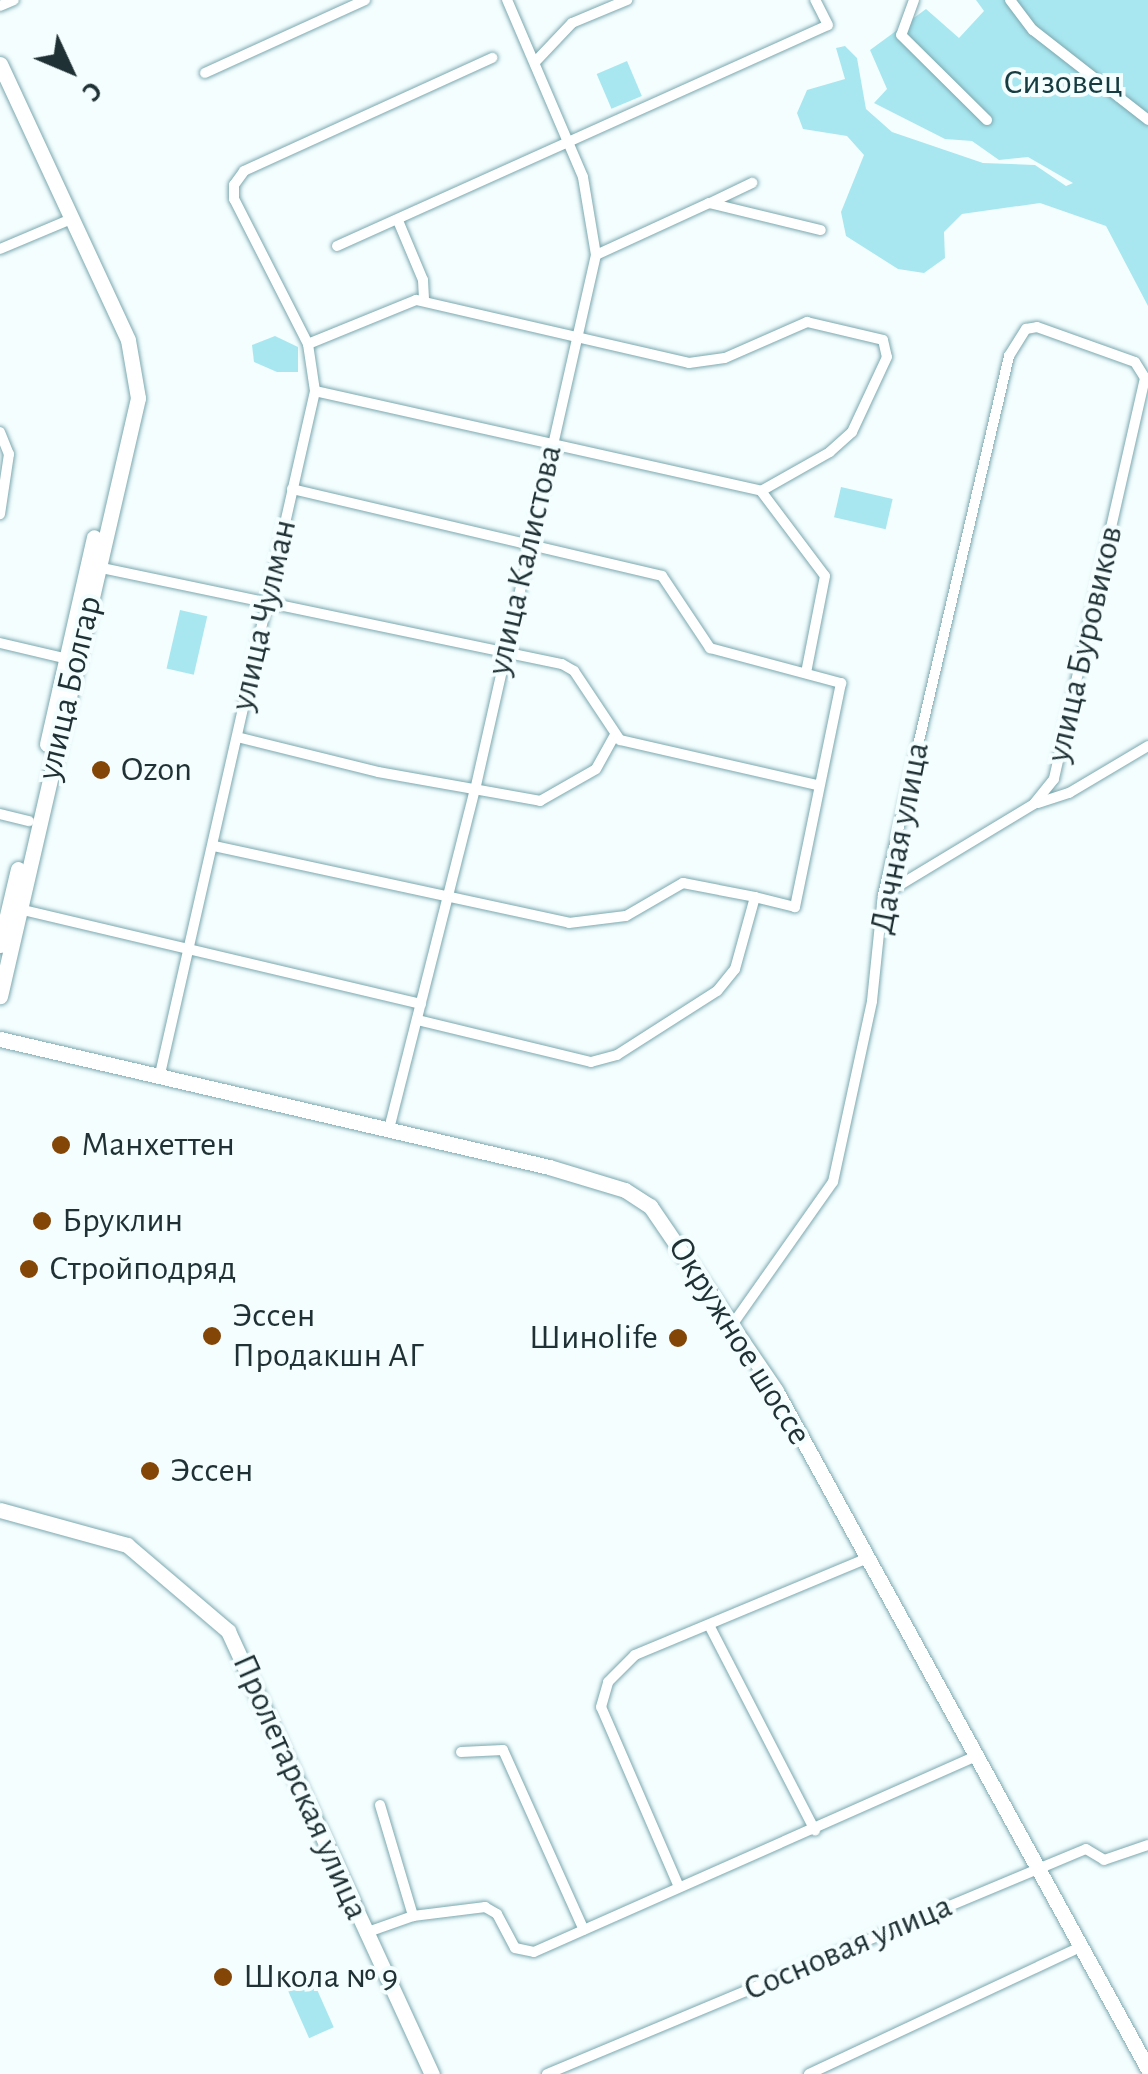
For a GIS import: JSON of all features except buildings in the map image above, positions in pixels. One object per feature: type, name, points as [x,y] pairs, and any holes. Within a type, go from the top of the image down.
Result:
[{"type":"street","points":[[0,6],[14,0]]},
{"type":"street","points":[[205,73],[365,0]]},
{"type":"street","name":"улица Калистова","points":[[389,1129],[475,790],[526,544],[596,255],[590,203],[536,60],[507,0]]},
{"type":"street","points":[[536,60],[572,22],[627,0]]},
{"type":"street","points":[[337,246],[399,223],[828,24],[816,0]]},
{"type":"street","points":[[914,0],[901,36],[987,120]]},
{"type":"street","points":[[1010,0],[1034,30],[1148,120]]},
{"type":"street","name":"улица Чулман","points":[[160,1074],[315,391],[308,344],[234,199],[244,171],[492,58]]},
{"type":"street","name":"улица Болгар","points":[[0,64],[128,340],[138,398],[0,996]]},
{"type":"street","points":[[596,255],[752,184]]},
{"type":"street","points":[[709,203],[820,230]]},
{"type":"street","points":[[0,249],[71,218]]},
{"type":"street","points":[[399,223],[423,280],[424,300]]},
{"type":"street","points":[[308,344],[424,300],[574,340],[689,363],[725,358],[807,322],[883,340],[887,357],[852,432],[830,452],[761,490],[315,391]]},
{"type":"street","name":"улица Буровиков","points":[[882,895],[1034,804],[1057,771],[1146,380],[1135,362],[1043,328],[1026,330]]},
{"type":"street","name":"Дачная улица","points":[[732,1326],[833,1182],[872,1001],[882,895],[1009,356],[1026,330]]},
{"type":"street","name":"улица Болгар","points":[[0,945],[64,658],[136,379]]},
{"type":"street","points":[[0,432],[9,454],[0,514]]},
{"type":"street","points":[[214,846],[569,924],[626,916],[683,882],[794,907],[818,818],[817,785],[841,683],[705,644],[662,576],[292,489]]},
{"type":"street","points":[[761,490],[825,576],[806,673]]},
{"type":"street","points":[[97,567],[504,652],[574,671],[614,736],[817,785]]},
{"type":"street","points":[[0,643],[64,658]]},
{"type":"street","points":[[237,737],[475,790],[547,800],[596,769],[614,736]]},
{"type":"street","points":[[1034,804],[1069,793],[1148,746]]},
{"type":"street","points":[[0,814],[29,822]]},
{"type":"street","points":[[418,1020],[606,1060],[725,985],[756,897]]},
{"type":"street","points":[[20,909],[421,1004]]},
{"type":"street","name":"Окружное шоссе","points":[[0,1039],[580,1176],[636,1196],[677,1238],[732,1326],[868,1558],[1148,2069]]},
{"type":"street","name":"Пролетарская улица","points":[[0,1510],[127,1545],[228,1632],[432,2074]]},
{"type":"street","points":[[680,1887],[601,1707],[608,1682],[624,1663],[868,1558]]},
{"type":"street","points":[[710,1627],[814,1830]]},
{"type":"street","points":[[461,1752],[504,1750],[583,1929]]},
{"type":"street","points":[[365,1933],[413,1916],[490,1908],[515,1948],[528,1953],[976,1756]]},
{"type":"street","points":[[380,1805],[413,1916]]},
{"type":"street","name":"Сосновая улица","points":[[547,2074],[1086,1849],[1104,1860],[1148,1844]]},
{"type":"street","points":[[809,2074],[1080,1946]]},
{"type":"green space","name":"Сизовец","points":[[976,0],[1148,0],[1148,306],[1106,226],[1040,203],[962,214],[944,232],[945,258],[924,273],[898,269],[846,236],[841,212],[864,155],[847,136],[803,129],[797,113],[807,90],[845,79],[836,48],[845,46],[857,58],[866,109],[892,132],[983,163],[1035,165],[1066,186],[1073,183],[1028,157],[999,160],[972,141],[945,139],[874,103],[887,89],[870,50],[926,9],[959,38],[984,11]]},
{"type":"green space","points":[[627,61],[642,96],[611,109],[597,74]]},
{"type":"green space","points":[[275,336],[298,347],[298,372],[277,372],[254,362],[252,345]]},
{"type":"green space","points":[[841,487],[893,499],[886,529],[834,517]]},
{"type":"green space","points":[[180,610],[207,616],[194,675],[167,668]]},
{"type":"green space","points":[[311,1976],[334,2027],[309,2038],[286,1987]]},
{"type":"place","name":"Ozon","points":[[101,770]]},
{"type":"place","name":"Манхеттен","points":[[61,1145]]},
{"type":"place","name":"Бруклин","points":[[42,1221]]},
{"type":"place","name":"Стройподряд","points":[[29,1269]]},
{"type":"place","name":"Эссен Продакшн АГ","points":[[212,1336]]},
{"type":"place","name":"Шиноlife","points":[[678,1338]]},
{"type":"place","name":"Эссен","points":[[150,1471]]},
{"type":"place","name":"Школа № 9","points":[[223,1977]]}]
